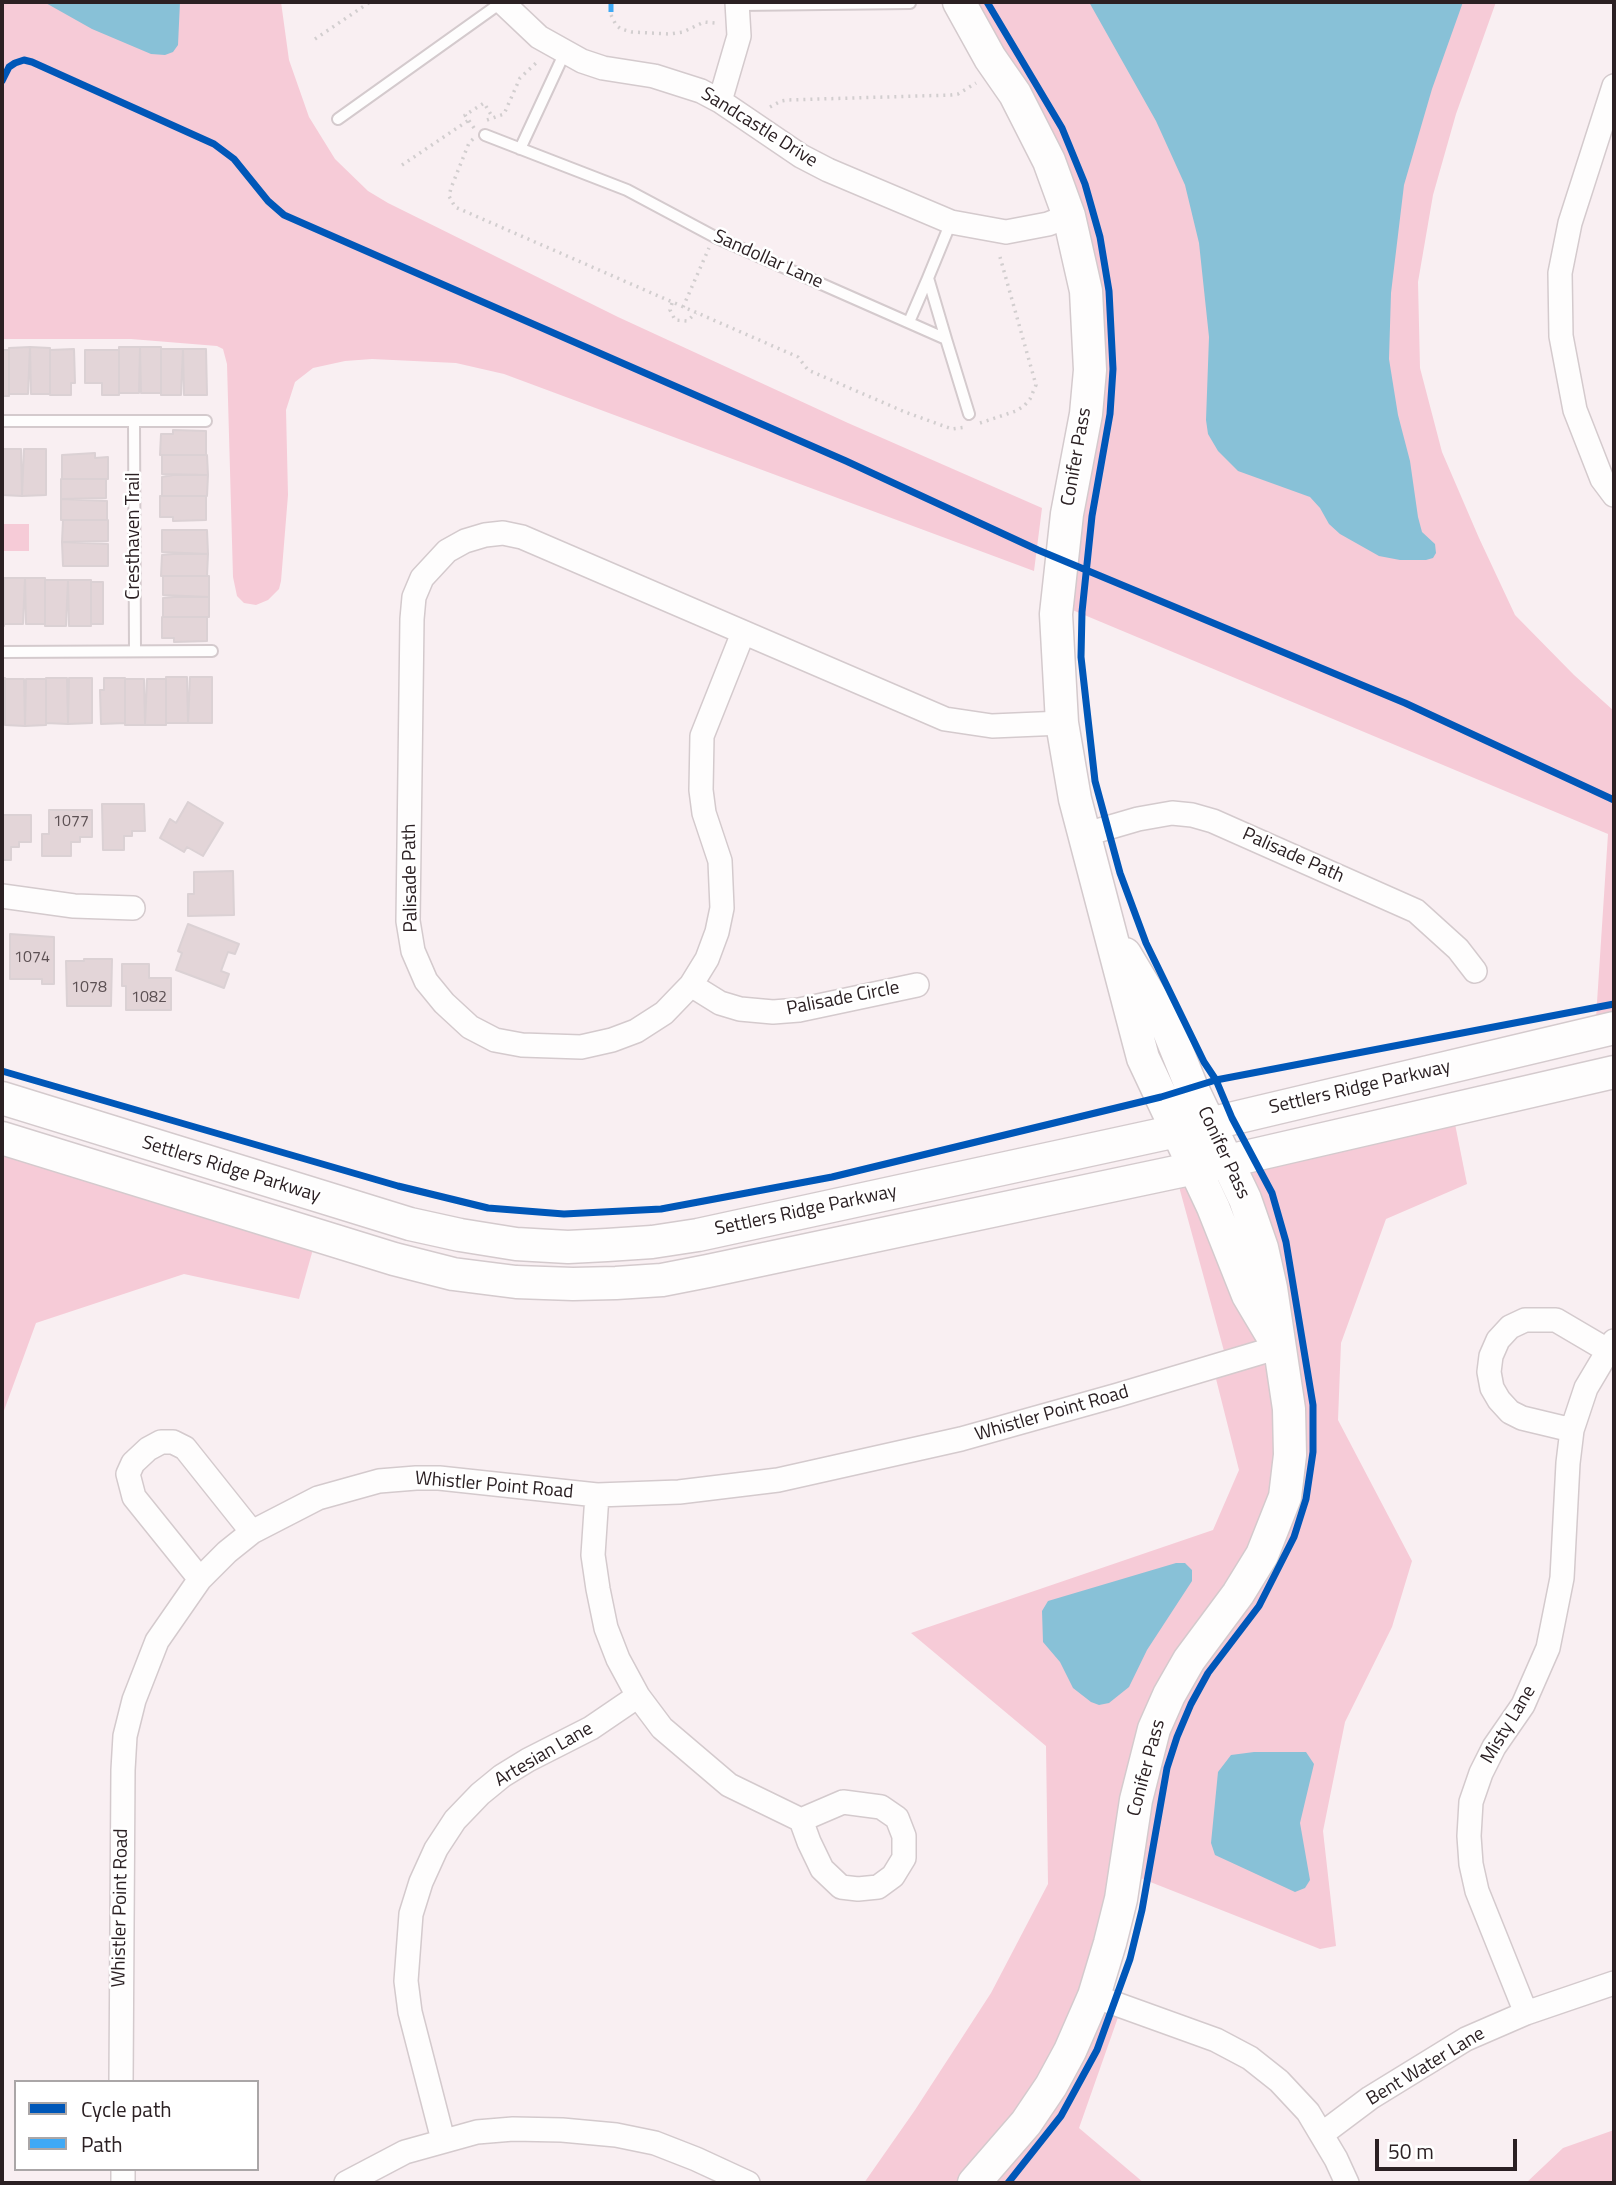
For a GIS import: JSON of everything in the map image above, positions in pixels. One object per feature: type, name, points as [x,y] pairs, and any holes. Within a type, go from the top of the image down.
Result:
[{"type":"street","name":"Sandcastle Drive","points":[[502,2],[539,37],[565,52],[603,68],[680,83],[720,101],[801,156],[828,170],[951,222],[1006,232],[1048,224],[1069,216]]},
{"type":"street","name":"Conifer Pass","points":[[959,2],[1035,130],[1069,216],[1086,291],[1090,370],[1086,414],[1066,514],[1060,568],[1057,640],[1067,765],[1083,835],[1143,1058],[1248,1295],[1279,1347]]},
{"type":"street","points":[[720,101],[739,36],[737,4]]},
{"type":"street","points":[[1614,86],[1570,223],[1560,273],[1561,337],[1575,410],[1602,479],[1614,495]]},
{"type":"street","name":"Palisade Path","points":[[743,633],[702,736],[701,790],[704,813],[720,861],[722,908],[707,959],[691,985],[664,1013],[636,1031],[581,1047],[522,1045],[495,1040],[470,1027],[444,1003],[426,981],[413,951],[408,921],[414,597],[422,578],[447,551],[465,541],[503,533],[522,537],[945,719],[992,726],[1062,723]]},
{"type":"street","name":"Palisade Path","points":[[1083,835],[1138,819],[1172,813],[1213,821],[1416,911],[1458,948],[1475,971]]},
{"type":"street","points":[[2,896],[75,906],[133,908]]},
{"type":"street","name":"Conifer Pass","points":[[974,2183],[1026,2123],[1051,2086],[1094,1996],[1121,1899],[1136,1800],[1154,1730],[1169,1695],[1189,1660],[1238,1594],[1262,1555],[1285,1497],[1290,1455],[1289,1409],[1271,1288],[1262,1248],[1245,1199],[1164,1019],[1112,935]]},
{"type":"street","name":"Palisade Circle","points":[[691,985],[709,998],[730,1007],[773,1012],[799,1010],[917,985]]},
{"type":"street","name":"Settlers Ridge Parkway","points":[[2,1098],[410,1224],[505,1242],[568,1247],[652,1242],[698,1235],[1209,1124],[1614,1028]]},
{"type":"street","name":"Settlers Ridge Parkway","points":[[2,1139],[394,1259],[453,1274],[516,1282],[573,1284],[662,1280],[708,1271],[1228,1161],[1614,1072]]},
{"type":"street","name":"Misty Lane","points":[[1526,2013],[1477,1891],[1469,1845],[1470,1814],[1480,1773],[1523,1705],[1548,1648],[1562,1578],[1572,1430],[1586,1388],[1611,1346],[1556,1320],[1525,1320],[1510,1327],[1498,1340],[1491,1356],[1489,1372],[1492,1388],[1499,1400],[1510,1412],[1522,1418],[1572,1430]]},
{"type":"street","name":"Whistler Point Road","points":[[121,2080],[119,2024],[125,1735],[141,1681],[157,1641],[200,1579],[252,1532],[318,1498],[349,1488],[391,1480],[439,1478],[597,1494],[732,1488],[836,1468],[961,1439],[1279,1347]]},
{"type":"street","points":[[200,1579],[134,1497],[128,1474],[133,1464],[148,1449],[161,1442],[173,1442],[185,1448],[252,1532]]},
{"type":"street","points":[[597,1494],[593,1555],[606,1628],[618,1659],[638,1696],[662,1728],[729,1785],[801,1820],[808,1842],[822,1869],[841,1887],[878,1887],[893,1876],[904,1858],[904,1836],[897,1818],[881,1807],[843,1802],[801,1820]]},
{"type":"street","name":"Artesian Lane","points":[[443,2140],[410,2012],[406,1981],[406,1950],[411,1914],[421,1882],[436,1849],[480,1794],[502,1776],[591,1728],[638,1696]]},
{"type":"street","name":"Bent Water Lane","points":[[1322,2134],[1380,2092],[1466,2039],[1526,2013],[1614,1983]]},
{"type":"street","points":[[1094,1996],[1216,2040],[1250,2058],[1279,2081],[1308,2112],[1348,2183]]},
{"type":"street","points":[[346,2183],[405,2152],[477,2132],[513,2129],[616,2135],[655,2143],[695,2158],[747,2183]]},
{"type":"lane","points":[[338,119],[502,2]]},
{"type":"lane","points":[[737,4],[910,3]]},
{"type":"lane","points":[[520,149],[565,52]]},
{"type":"lane","name":"Sandollar Lane","points":[[481,134],[628,190],[715,237],[946,339]]},
{"type":"lane","points":[[909,322],[951,222]]},
{"type":"lane","points":[[928,278],[969,414]]},
{"type":"lane","points":[[2,421],[206,421]]},
{"type":"lane","name":"Cresthaven Trail","points":[[134,421],[135,651]]},
{"type":"lane","points":[[2,652],[212,651]]},
{"type":"path","points":[[315,39],[370,2]]},
{"type":"path","points":[[611,15],[621,29],[632,32],[670,34],[683,32],[704,22],[715,23]]},
{"type":"path","points":[[481,134],[481,122],[504,114],[520,78],[536,64]]},
{"type":"path","points":[[770,107],[787,100],[951,95],[967,90],[978,81]]},
{"type":"path","points":[[481,134],[465,116],[484,103],[493,118]]},
{"type":"path","points":[[402,165],[469,120]]},
{"type":"path","points":[[481,134],[469,143],[450,188],[449,196],[455,207],[798,357],[808,370],[952,429],[962,429],[1016,411],[1030,399],[1036,385],[1000,257]]},
{"type":"path","points":[[683,307],[715,237]]},
{"type":"path","points":[[672,303],[670,310],[675,320],[687,321],[695,313]]},
{"type":"shaded area","points":[[2,2],[281,2],[289,60],[309,117],[335,159],[368,191],[618,317],[848,423],[1042,508],[1034,571],[504,374],[456,363],[372,359],[313,368],[295,382],[286,410],[288,495],[281,581],[279,589],[268,600],[256,605],[244,603],[237,596],[233,577],[227,364],[223,349],[217,346],[131,339],[2,339]]},
{"type":"shaded area","points":[[959,2],[1496,2],[1456,114],[1433,195],[1418,282],[1420,368],[1442,452],[1515,615],[1614,711],[1614,1028],[1595,1033],[1608,834],[1070,609],[1078,462],[1076,243]]},
{"type":"shaded area","points":[[2,524],[29,524],[29,551],[2,551]]},
{"type":"shaded area","points":[[1452,1109],[1467,1184],[1386,1219],[1341,1343],[1338,1420],[1412,1561],[1392,1627],[1345,1722],[1323,1831],[1336,1946],[1320,1949],[1125,1872],[1094,1996],[1122,2006],[1079,2128],[1144,2183],[864,2183],[991,1993],[1048,1884],[1046,1746],[911,1633],[1213,1530],[1239,1470],[1213,1367],[1227,1362],[1175,1172]]},
{"type":"shaded area","points":[[2,1138],[317,1235],[299,1299],[184,1274],[36,1323],[2,1416]]},
{"type":"shaded area","points":[[1614,2130],[1614,2183],[1526,2183],[1563,2148]]},
{"type":"water","points":[[44,2],[180,2],[178,45],[173,52],[165,55],[151,54],[92,29]]},
{"type":"water","points":[[1089,2],[1463,2],[1432,89],[1404,185],[1391,293],[1389,359],[1398,415],[1410,461],[1418,517],[1422,532],[1435,544],[1436,553],[1433,558],[1400,560],[1379,556],[1340,534],[1329,524],[1310,497],[1238,471],[1218,451],[1208,434],[1206,420],[1209,337],[1199,243],[1185,185],[1156,121]]},
{"type":"water","points":[[1176,1563],[1185,1563],[1192,1570],[1192,1581],[1147,1650],[1129,1687],[1109,1703],[1099,1705],[1091,1702],[1073,1688],[1060,1662],[1043,1642],[1042,1611],[1048,1601]]},
{"type":"water","points":[[1306,1752],[1314,1764],[1300,1823],[1310,1880],[1305,1888],[1295,1892],[1215,1855],[1211,1843],[1218,1772],[1231,1755]]},
{"type":"building","points":[[30,347],[28,394],[9,394],[9,348]]},
{"type":"building","points":[[30,347],[50,348],[50,394],[31,394]]},
{"type":"building","points":[[119,347],[140,347],[139,393],[119,393]]},
{"type":"building","points":[[140,347],[161,347],[161,393],[141,393]]},
{"type":"building","points":[[74,349],[75,383],[71,383],[71,395],[50,395],[50,350]]},
{"type":"building","points":[[161,349],[183,349],[181,395],[161,395]]},
{"type":"building","points":[[183,349],[206,349],[207,395],[184,395]]},
{"type":"building","points":[[2,350],[9,350],[9,396],[2,396]]},
{"type":"building","points":[[85,350],[119,350],[119,395],[102,395],[102,383],[85,383]]},
{"type":"building","points":[[173,430],[206,431],[206,455],[160,455],[161,434],[173,434]]},
{"type":"building","points":[[2,449],[21,449],[22,496],[2,495]]},
{"type":"building","points":[[24,449],[46,449],[46,495],[22,496]]},
{"type":"building","points":[[95,453],[95,458],[108,457],[108,479],[62,479],[62,455]]},
{"type":"building","points":[[162,455],[207,455],[208,475],[162,474]]},
{"type":"building","points":[[208,475],[207,496],[162,496],[162,477]]},
{"type":"building","points":[[61,479],[106,479],[106,498],[61,499]]},
{"type":"building","points":[[160,496],[206,496],[206,520],[173,521],[173,517],[160,517]]},
{"type":"building","points":[[61,499],[107,501],[107,520],[61,520]]},
{"type":"building","points":[[63,520],[108,520],[108,541],[62,542]]},
{"type":"building","points":[[162,530],[207,530],[208,554],[162,552]]},
{"type":"building","points":[[62,542],[108,544],[108,566],[63,566]]},
{"type":"building","points":[[208,554],[207,576],[161,576],[162,555]]},
{"type":"building","points":[[163,576],[209,576],[209,597],[163,595]]},
{"type":"building","points":[[4,578],[25,578],[23,624],[4,624]]},
{"type":"building","points":[[25,578],[45,578],[45,624],[26,624]]},
{"type":"building","points":[[4,580],[4,626],[2,626]]},
{"type":"building","points":[[45,580],[68,580],[66,626],[45,626]]},
{"type":"building","points":[[68,580],[91,580],[91,626],[69,626]]},
{"type":"building","points":[[91,582],[103,582],[103,624],[91,624]]},
{"type":"building","points":[[209,597],[209,617],[163,617],[163,598]]},
{"type":"building","points":[[162,617],[207,617],[207,641],[174,642],[174,638],[162,638]]},
{"type":"building","points":[[166,677],[187,677],[188,723],[166,723]]},
{"type":"building","points":[[190,677],[212,677],[212,723],[188,723]]},
{"type":"building","points":[[2,678],[5,678],[5,724],[2,724]]},
{"type":"building","points":[[46,678],[67,678],[68,724],[46,723]]},
{"type":"building","points":[[69,678],[92,678],[92,723],[68,724]]},
{"type":"building","points":[[104,678],[125,678],[125,723],[101,724],[100,690],[104,690]]},
{"type":"building","points":[[5,679],[24,679],[25,726],[5,725]]},
{"type":"building","points":[[26,679],[46,679],[46,725],[25,726]]},
{"type":"building","points":[[125,679],[144,679],[145,725],[125,725]]},
{"type":"building","points":[[147,679],[166,679],[166,725],[145,725]]},
{"type":"building","points":[[188,802],[223,823],[203,856],[187,847],[184,852],[160,838],[170,819],[176,823]]},
{"type":"building","points":[[102,804],[144,804],[145,831],[132,831],[132,836],[124,836],[124,850],[103,850]]},
{"type":"building","points":[[49,810],[92,810],[92,837],[80,837],[80,842],[71,842],[71,856],[42,856],[42,834],[49,834]]},
{"type":"building","points":[[2,815],[31,815],[31,842],[19,842],[19,847],[11,847],[11,860],[2,860]]},
{"type":"building","points":[[233,871],[234,915],[188,916],[188,894],[194,894],[194,872]]},
{"type":"building","points":[[188,924],[239,944],[235,954],[228,952],[221,971],[229,974],[224,988],[176,970],[182,953],[178,951]]},
{"type":"building","points":[[10,934],[54,937],[54,984],[42,984],[42,979],[10,979]]},
{"type":"building","points":[[112,959],[111,1006],[67,1006],[66,961]]},
{"type":"building","points":[[122,964],[149,964],[149,978],[171,978],[171,1010],[126,1010]]},
{"type":"marked path","points":[[611,2],[611,15]]},
{"type":"cycle path","points":[[987,2],[1062,128],[1085,184],[1100,237],[1109,291],[1113,369],[1110,414],[1092,516],[1082,612],[1081,657],[1095,781],[1120,873],[1146,943],[1272,1193],[1286,1242],[1313,1405],[1313,1452],[1306,1499],[1294,1537],[1259,1606],[1208,1673],[1177,1737],[1167,1768],[1142,1910],[1130,1959],[1097,2050],[1061,2116],[1008,2183]]},
{"type":"cycle path","points":[[2,81],[9,67],[15,63],[24,60],[32,62],[214,144],[234,159],[268,201],[284,215],[846,461],[1038,550],[1405,703],[1614,800]]},
{"type":"cycle path","points":[[2,1071],[398,1186],[488,1208],[564,1214],[661,1209],[832,1177],[1161,1097],[1216,1080],[1614,1004]]}]
